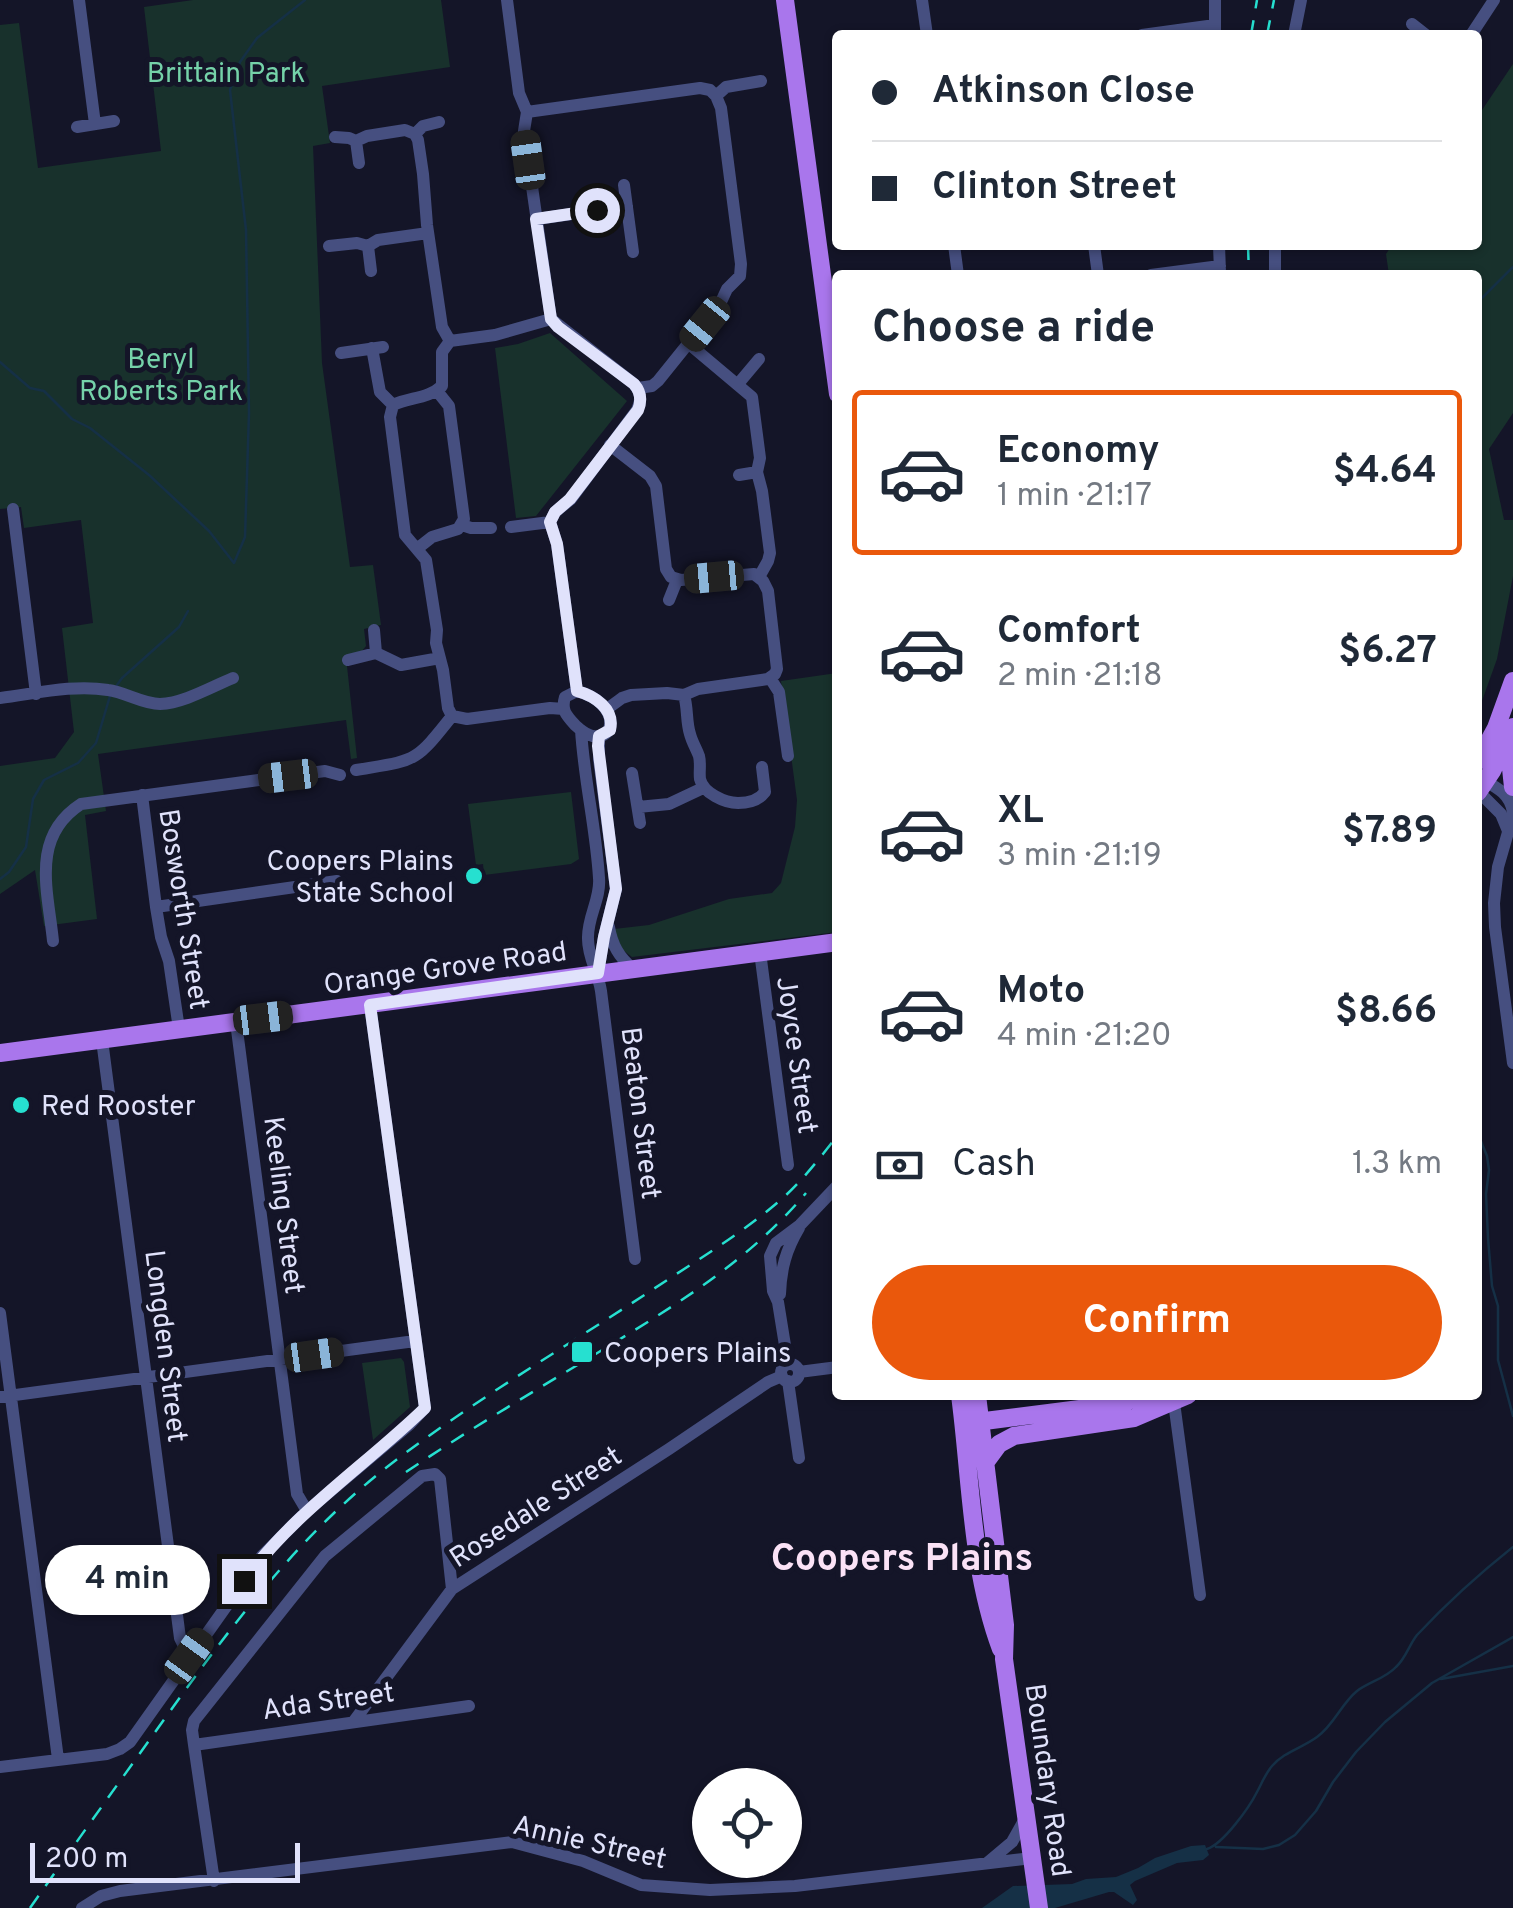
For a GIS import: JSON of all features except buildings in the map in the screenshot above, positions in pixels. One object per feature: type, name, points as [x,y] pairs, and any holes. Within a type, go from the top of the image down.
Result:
[{"type":"main road","points":[[785,0],[832,318]]},
{"type":"main road","points":[[1482,752],[1513,682]]},
{"type":"main road","points":[[1482,780],[1510,733]]},
{"type":"main road","points":[[1510,733],[1513,802]]},
{"type":"main road","name":"Orange Grove Road","points":[[0,1053],[832,943]]},
{"type":"main road","name":"Boundary Road","points":[[962,1400],[985,1463],[1005,1625],[1004,1658],[1039,1908]]},
{"type":"main road","name":"Boundary Road","points":[[976,1400],[973,1428],[980,1560],[993,1628],[1004,1658]]},
{"type":"main road","points":[[991,1400],[1003,1419]]},
{"type":"main road","points":[[973,1428],[1003,1419],[1128,1400]]},
{"type":"main road","points":[[985,1463],[1006,1439],[1116,1422],[1147,1414],[1173,1400]]},
{"type":"main road","points":[[973,1428],[1016,1426],[1036,1432]]},
{"type":"street","points":[[80,0],[95,124]]},
{"type":"street","points":[[507,0],[518,93],[527,112],[524,131],[551,319],[638,388],[641,399],[640,406],[550,522],[557,544],[577,691]]},
{"type":"street","points":[[922,0],[925,30]]},
{"type":"street","points":[[1215,0],[1215,30]]},
{"type":"street","points":[[1295,30],[1301,0]]},
{"type":"street","points":[[1474,30],[1494,0]]},
{"type":"street","points":[[1412,24],[1420,30]]},
{"type":"street","points":[[716,96],[726,87],[761,81]]},
{"type":"street","points":[[527,112],[700,88],[716,96],[741,271],[720,304],[654,384],[638,388]]},
{"type":"street","points":[[77,127],[114,121]]},
{"type":"street","points":[[414,134],[423,126],[439,122]]},
{"type":"street","points":[[335,137],[356,141],[405,130],[418,140],[442,327],[450,341]]},
{"type":"street","points":[[356,141],[359,163]]},
{"type":"street","points":[[624,186],[633,252]]},
{"type":"street","points":[[536,219],[627,206]]},
{"type":"street","points":[[329,246],[356,242],[368,246],[378,240],[428,233]]},
{"type":"street","points":[[368,246],[371,270]]},
{"type":"street","points":[[393,405],[437,392],[442,386],[442,352],[450,341],[494,336],[551,319]]},
{"type":"street","points":[[689,344],[749,394],[753,403],[760,458],[757,472],[770,553],[759,577]]},
{"type":"street","points":[[341,353],[378,348],[380,392],[393,405]]},
{"type":"street","points":[[738,384],[759,360]]},
{"type":"street","points":[[418,548],[432,537],[462,525],[464,519],[448,406],[437,392]]},
{"type":"street","points":[[393,405],[390,417],[403,529],[408,541],[426,560],[452,716]]},
{"type":"street","points":[[607,709],[631,695],[667,692],[684,696],[698,689],[770,678],[777,669],[768,591],[759,577],[754,574],[677,580],[671,576],[666,569],[660,501],[654,482],[610,444]]},
{"type":"street","points":[[740,474],[757,472]]},
{"type":"street","points":[[13,509],[36,694]]},
{"type":"street","points":[[511,527],[550,522]]},
{"type":"street","points":[[462,525],[492,528]]},
{"type":"street","points":[[669,600],[677,580]]},
{"type":"street","points":[[374,630],[376,654]]},
{"type":"street","points":[[348,660],[376,654],[401,665],[440,658]]},
{"type":"street","points":[[0,698],[104,689],[156,704],[186,698],[233,678]]},
{"type":"street","points":[[770,678],[779,692],[788,756]]},
{"type":"street","points":[[577,691],[607,709],[612,720],[606,734],[588,735],[566,715],[565,697],[577,691]]},
{"type":"street","points":[[684,696],[703,788],[731,802],[756,800],[765,792],[762,767]]},
{"type":"street","points":[[452,716],[466,719],[564,709]]},
{"type":"street","points":[[356,770],[417,757],[452,716]]},
{"type":"street","name":"Beaton Street","points":[[581,730],[600,888],[589,922],[588,940],[590,958],[598,973],[636,1258]]},
{"type":"street","points":[[598,973],[616,889],[599,736]]},
{"type":"street","points":[[433,741],[444,752]]},
{"type":"street","points":[[53,940],[44,864],[48,843],[66,816],[81,804],[325,771],[340,775]]},
{"type":"street","points":[[632,774],[640,823]]},
{"type":"street","points":[[1482,784],[1502,790],[1513,802],[1496,879],[1494,916],[1513,1063]]},
{"type":"street","points":[[1482,786],[1508,831]]},
{"type":"street","points":[[638,807],[669,804],[703,788]]},
{"type":"street","name":"Bosworth Street","points":[[142,795],[156,907],[179,1030]]},
{"type":"street","points":[[156,907],[338,881]]},
{"type":"street","points":[[608,924],[620,958],[633,969]]},
{"type":"street","name":"Joyce Street","points":[[760,952],[788,1165]]},
{"type":"street","points":[[0,1768],[107,1754],[130,1742],[262,1556],[307,1511],[425,1408],[370,1005]]},
{"type":"street","name":"Keeling Street","points":[[236,1022],[298,1494],[307,1511]]},
{"type":"street","name":"Longden Street","points":[[102,1040],[180,1638],[189,1656]]},
{"type":"street","points":[[799,1458],[770,1256],[776,1244],[800,1226],[832,1191]]},
{"type":"street","points":[[0,1312],[5,1396],[58,1760]]},
{"type":"street","points":[[5,1396],[415,1341]]},
{"type":"street","name":"Rosedale Street","points":[[354,1722],[452,1589],[768,1382],[789,1373],[832,1368]]},
{"type":"street","points":[[1178,1400],[1200,1595]]},
{"type":"street","points":[[214,1881],[192,1730],[194,1721],[325,1556],[422,1476],[435,1474],[440,1479],[452,1589]]},
{"type":"street","name":"Ada Street","points":[[194,1744],[469,1706]]},
{"type":"street","points":[[987,1864],[1012,1842],[1026,1817]]},
{"type":"street","name":"Annie Street","points":[[82,1908],[101,1896],[120,1891],[512,1842],[583,1862],[640,1885],[710,1890],[795,1886],[1032,1858]]},
{"type":"green space","name":"Beryl Roberts Park","points":[[193,0],[441,0],[450,67],[322,86],[330,143],[313,146],[322,363],[350,567],[373,565],[381,625],[364,629],[366,646],[346,657],[357,758],[351,759],[346,720],[98,754],[106,811],[85,815],[97,919],[44,926],[35,870],[0,894],[0,766],[55,758],[74,732],[62,628],[93,623],[81,520],[24,528],[21,507],[0,509],[0,25],[19,23],[38,168],[161,151],[144,7]]},
{"type":"green space","points":[[1513,64],[1513,413],[1489,449],[1504,520],[1513,520],[1513,576],[1497,659],[1482,701],[1482,270],[1388,270],[1386,254],[1389,250],[1482,250],[1482,110]]},
{"type":"green space","points":[[550,333],[627,401],[536,516],[516,518],[495,348]]},
{"type":"green space","points":[[832,674],[832,933],[632,957],[619,947],[614,929],[649,925],[729,899],[772,893],[781,883],[795,827],[797,800],[781,681]]},
{"type":"green space","points":[[571,792],[579,859],[571,864],[484,875],[483,864],[476,865],[468,804]]},
{"type":"green space","points":[[401,1358],[410,1407],[373,1440],[362,1363]]},
{"type":"water","points":[[1205,1845],[1209,1855],[1203,1860],[1177,1863],[1130,1885],[1137,1900],[1133,1905],[1109,1892],[1055,1908],[982,1908],[1013,1886],[1072,1884],[1116,1877],[1155,1858]]},
{"type":"waterway","points":[[0,362],[30,388],[44,391],[72,419],[90,428],[149,475],[209,531],[234,563],[245,537],[249,413],[246,230],[230,90],[240,62],[257,38],[305,0]]},
{"type":"waterway","points":[[1482,298],[1513,267]]},
{"type":"waterway","points":[[117,685],[179,627],[188,611]]},
{"type":"waterway","points":[[0,879],[26,847],[33,799],[44,780],[78,763],[96,743],[110,696]]},
{"type":"waterway","points":[[1482,1144],[1489,1170],[1488,1238],[1492,1286],[1498,1306],[1498,1360],[1513,1416]]},
{"type":"waterway","points":[[1207,1849],[1235,1825],[1277,1761],[1317,1737],[1357,1691],[1392,1671],[1428,1623],[1513,1547]]},
{"type":"waterway","points":[[1216,1847],[1263,1849],[1295,1835],[1356,1752],[1385,1722],[1432,1683],[1513,1637]]},
{"type":"waterway","points":[[1441,1679],[1513,1666]]},
{"type":"railway","points":[[1252,30],[1257,0]]},
{"type":"railway","points":[[1268,30],[1274,0]]},
{"type":"railway","points":[[1248,250],[1249,270]]},
{"type":"railway","points":[[30,1908],[209,1657],[263,1589],[353,1495],[451,1420],[747,1227],[794,1188],[832,1142]]},
{"type":"railway","points":[[406,1472],[707,1283],[759,1241],[806,1193]]},
{"type":"place","name":"Coopers Plains State School","points":[[474,876]]},
{"type":"place","name":"Red Rooster","points":[[21,1105]]},
{"type":"place","name":"Coopers Plains","points":[[582,1352]]},
{"type":"district","name":"Coopers Plains","points":[[902,1557]]},
{"type":"route","points":[[244,1581],[262,1556],[307,1511],[425,1408],[370,1005],[598,973],[602,960],[616,889],[598,746],[599,736],[610,730],[612,720],[607,709],[577,691],[557,544],[550,522],[638,410],[641,399],[634,384],[551,319],[536,219],[597,210]]},
{"type":"park label","name":"Brittain Park","points":[[226,72]]}]
